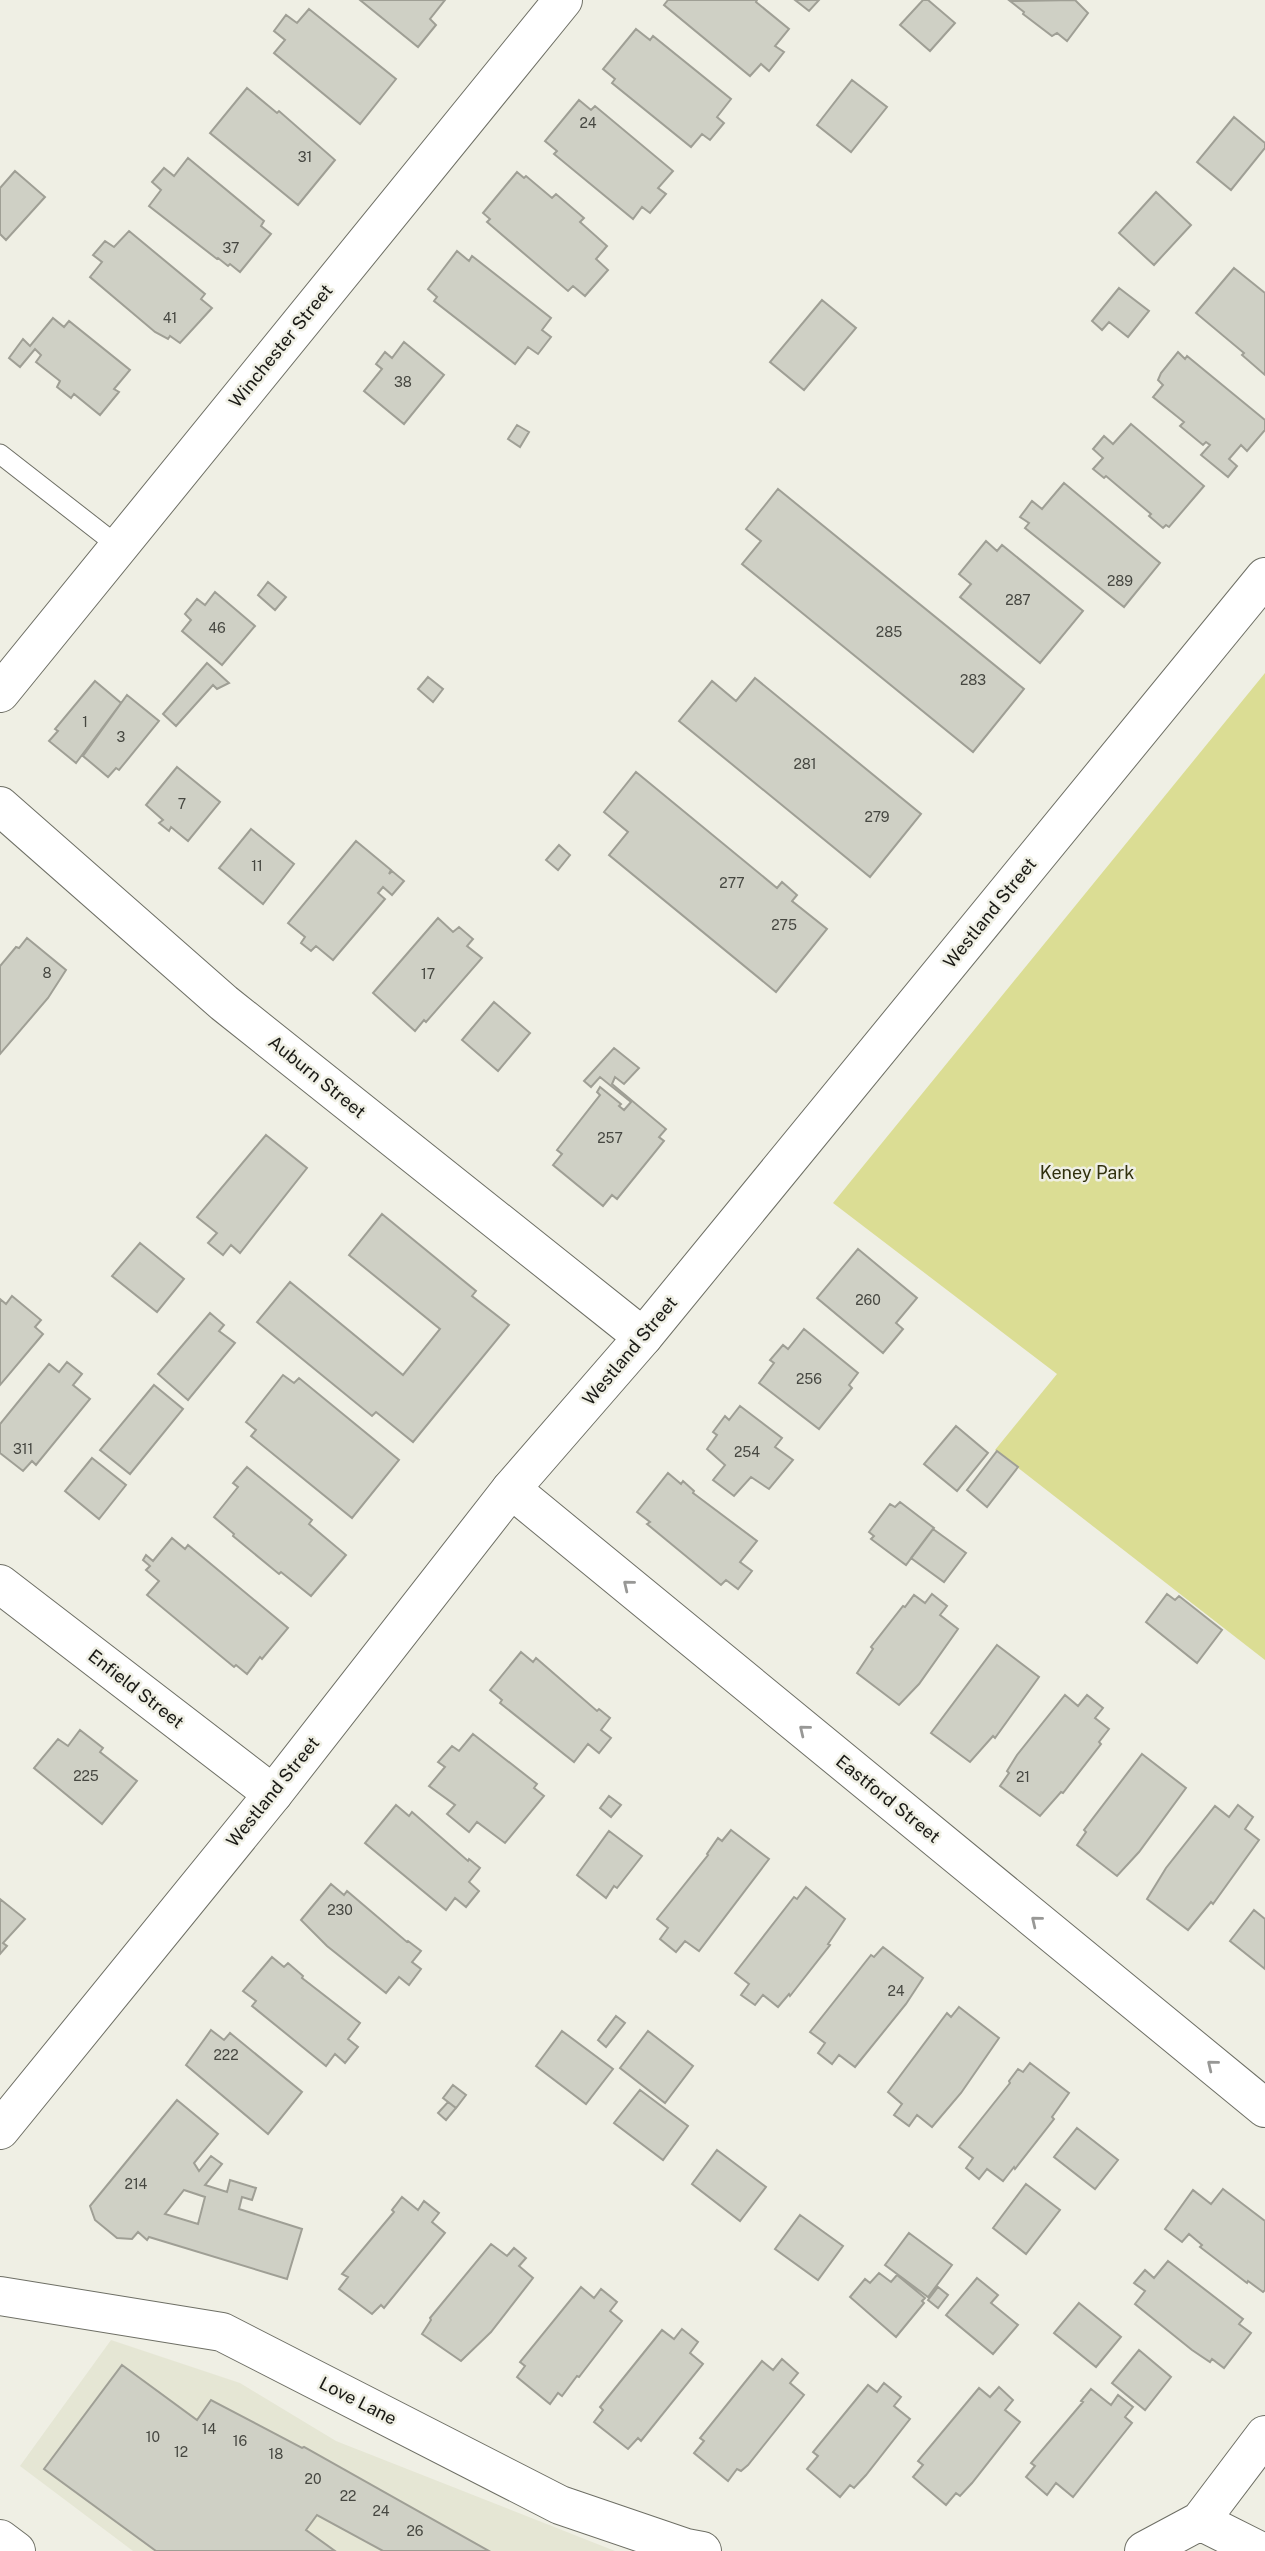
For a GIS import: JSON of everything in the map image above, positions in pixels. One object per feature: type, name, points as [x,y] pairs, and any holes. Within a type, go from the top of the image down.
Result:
[{"type":"street","name":"Winchester Street","points":[[0,693],[563,0]]},
{"type":"street","name":"Westland Street","points":[[0,2130],[272,1794],[511,1489],[643,1337],[1265,577]]},
{"type":"street","name":"Auburn Street","points":[[0,806],[224,1003],[643,1337]]},
{"type":"street","name":"Eastford Street","points":[[511,1489],[1265,2108]]},
{"type":"street","name":"Enfield Street","points":[[0,1584],[272,1794]]},
{"type":"street","name":"Love Lane","points":[[0,2296],[222,2332],[560,2505],[702,2551]]},
{"type":"street","points":[[1144,2551],[1199,2521],[1265,2435]]},
{"type":"street","points":[[1199,2521],[1260,2551]]},
{"type":"street","points":[[0,2539],[16,2551]]},
{"type":"lane","points":[[0,454],[117,546]]},
{"type":"shaded area","points":[[111,2340],[240,2383],[336,2441],[615,2551],[133,2551],[20,2466]]},
{"type":"green space","name":"Keney Park","points":[[1265,673],[1265,1660],[995,1450],[1057,1374],[833,1203]]},
{"type":"building","points":[[360,0],[445,0],[430,19],[436,25],[418,47]]},
{"type":"building","points":[[668,0],[757,0],[756,2],[789,29],[775,46],[784,52],[769,71],[761,64],[750,76],[664,5]]},
{"type":"building","points":[[795,0],[819,0],[809,11]]},
{"type":"building","points":[[923,0],[928,0],[955,23],[930,51],[900,25]]},
{"type":"building","points":[[1075,0],[1088,13],[1067,41],[1057,33],[1052,36],[1010,1]]},
{"type":"building","points":[[309,9],[396,79],[360,124],[274,53],[285,40],[274,31],[286,15],[297,23]]},
{"type":"building","points":[[636,29],[650,40],[653,36],[731,99],[717,117],[724,123],[710,140],[702,134],[691,147],[612,83],[615,79],[603,69]]},
{"type":"building","points":[[852,80],[887,107],[851,152],[817,125]]},
{"type":"building","points":[[247,88],[277,113],[279,111],[335,160],[298,205],[210,133]]},
{"type":"building","points":[[579,100],[591,110],[595,106],[673,171],[658,188],[666,194],[650,213],[642,207],[633,219],[554,154],[557,151],[545,141]]},
{"type":"building","points":[[1234,117],[1265,143],[1265,148],[1231,190],[1197,162]]},
{"type":"building","points":[[188,158],[264,221],[261,226],[271,234],[240,272],[217,259],[149,206],[161,190],[152,182],[164,168],[174,176]]},
{"type":"building","points":[[15,171],[45,197],[6,240],[0,234],[0,188]]},
{"type":"building","points":[[517,172],[524,178],[526,176],[552,198],[556,194],[584,218],[580,222],[607,246],[596,259],[608,270],[585,296],[573,286],[568,291],[487,222],[490,219],[483,213]]},
{"type":"building","points":[[1156,192],[1191,225],[1154,265],[1119,233]]},
{"type":"building","points":[[129,231],[205,294],[201,299],[212,308],[180,343],[170,336],[168,339],[155,332],[90,277],[102,262],[93,255],[105,241],[114,247]]},
{"type":"building","points":[[457,251],[469,261],[472,256],[551,318],[542,330],[551,337],[538,354],[528,347],[515,364],[434,301],[437,297],[428,289]]},
{"type":"building","points":[[1234,268],[1265,293],[1265,375],[1242,355],[1244,353],[1196,313]]},
{"type":"building","points":[[1119,288],[1149,311],[1128,337],[1109,322],[1102,330],[1092,321]]},
{"type":"building","points":[[822,300],[856,328],[804,390],[770,362]]},
{"type":"building","points":[[53,318],[64,327],[69,321],[130,370],[114,389],[119,392],[100,415],[74,394],[71,398],[57,387],[60,381],[36,362],[41,355],[35,349],[20,367],[9,358],[23,339],[30,346]]},
{"type":"building","points":[[404,342],[444,375],[404,424],[364,391],[382,369],[376,364],[385,352],[392,358]]},
{"type":"building","points":[[1178,352],[1185,359],[1187,356],[1265,420],[1265,430],[1247,451],[1241,445],[1229,459],[1237,466],[1228,477],[1201,455],[1210,445],[1206,442],[1203,445],[1180,426],[1184,422],[1153,397],[1163,385],[1158,380],[1161,373]]},
{"type":"building","points":[[1131,424],[1204,486],[1169,527],[1166,525],[1163,528],[1149,516],[1151,514],[1106,476],[1104,478],[1093,469],[1103,458],[1093,449],[1104,436],[1113,444]]},
{"type":"building","points":[[517,425],[529,432],[520,447],[508,439]]},
{"type":"building","points":[[1064,483],[1160,563],[1124,607],[1025,528],[1029,523],[1020,517],[1032,501],[1042,509]]},
{"type":"building","points":[[778,489],[1024,689],[973,752],[742,564],[761,541],[746,529]]},
{"type":"building","points":[[986,541],[997,551],[1002,545],[1083,611],[1040,663],[960,597],[971,584],[959,574]]},
{"type":"building","points":[[268,582],[286,597],[275,610],[258,595]]},
{"type":"building","points":[[215,592],[255,626],[222,665],[182,631],[191,620],[185,614],[197,599],[205,605]]},
{"type":"building","points":[[207,663],[229,683],[217,689],[213,685],[176,726],[163,714]]},
{"type":"building","points":[[428,677],[443,689],[433,702],[418,689]]},
{"type":"building","points":[[755,678],[921,814],[870,877],[679,721],[712,681],[736,701]]},
{"type":"building","points":[[95,681],[121,703],[76,763],[49,741],[58,731],[55,729]]},
{"type":"building","points":[[127,695],[159,721],[119,770],[116,768],[108,777],[83,756]]},
{"type":"building","points":[[177,767],[220,802],[188,841],[171,827],[169,831],[159,823],[163,820],[146,805]]},
{"type":"building","points":[[636,772],[777,888],[782,882],[797,895],[792,901],[827,929],[776,992],[609,855],[628,832],[604,812]]},
{"type":"building","points":[[251,829],[294,864],[263,904],[219,868]]},
{"type":"building","points":[[356,841],[391,870],[389,874],[392,871],[404,881],[392,895],[383,887],[378,893],[385,899],[333,960],[316,946],[311,951],[301,943],[305,937],[288,923]]},
{"type":"building","points":[[559,845],[570,855],[558,870],[546,860]]},
{"type":"building","points":[[438,918],[453,932],[459,927],[473,939],[467,946],[482,958],[415,1031],[373,993]]},
{"type":"building","points":[[27,938],[66,970],[48,998],[0,1054],[0,966]]},
{"type":"building","points":[[494,1002],[530,1033],[498,1071],[462,1040]]},
{"type":"building","points":[[614,1048],[639,1068],[624,1084],[615,1077],[612,1084],[666,1129],[659,1137],[664,1141],[617,1199],[612,1195],[603,1206],[553,1165],[562,1154],[557,1150],[600,1095],[597,1092],[600,1087],[621,1104],[619,1106],[624,1110],[631,1102],[600,1077],[591,1087],[584,1081]]},
{"type":"building","points":[[266,1135],[307,1168],[240,1253],[231,1245],[223,1255],[208,1243],[217,1233],[197,1217]]},
{"type":"building","points":[[382,1214],[476,1291],[472,1296],[509,1325],[413,1442],[376,1412],[372,1416],[257,1322],[290,1282],[403,1375],[440,1329],[349,1255]]},
{"type":"building","points":[[140,1243],[184,1279],[157,1312],[112,1276]]},
{"type":"building","points":[[858,1249],[917,1298],[896,1323],[903,1329],[883,1353],[817,1298]]},
{"type":"building","points":[[12,1296],[41,1320],[35,1327],[43,1334],[0,1385],[0,1299],[6,1304]]},
{"type":"building","points":[[210,1313],[224,1325],[219,1331],[235,1343],[188,1400],[158,1374]]},
{"type":"building","points":[[804,1329],[858,1373],[849,1385],[852,1388],[819,1429],[759,1383],[774,1363],[770,1360],[783,1345],[788,1349]]},
{"type":"building","points":[[67,1362],[82,1374],[73,1385],[90,1399],[36,1465],[32,1461],[23,1471],[0,1453],[0,1424],[49,1364],[59,1372]]},
{"type":"building","points":[[283,1375],[294,1383],[299,1378],[399,1460],[352,1518],[251,1436],[256,1430],[246,1422]]},
{"type":"building","points":[[154,1385],[183,1409],[130,1474],[100,1450]]},
{"type":"building","points":[[740,1406],[782,1438],[775,1447],[793,1460],[769,1489],[751,1477],[734,1496],[713,1480],[725,1465],[707,1449],[717,1435],[713,1432],[725,1416],[729,1420]]},
{"type":"building","points":[[956,1426],[988,1453],[957,1491],[924,1464]]},
{"type":"building","points":[[997,1451],[1018,1467],[987,1507],[967,1490]]},
{"type":"building","points":[[92,1458],[126,1485],[99,1519],[65,1491]]},
{"type":"building","points":[[247,1467],[312,1520],[309,1524],[346,1555],[311,1596],[281,1572],[279,1574],[214,1517],[238,1487],[233,1483]]},
{"type":"building","points":[[668,1473],[681,1484],[683,1481],[693,1493],[757,1541],[740,1562],[752,1571],[738,1589],[726,1580],[721,1585],[647,1524],[650,1522],[637,1512]]},
{"type":"building","points":[[900,1502],[934,1528],[906,1565],[871,1539],[874,1536],[869,1532],[890,1504],[895,1507]]},
{"type":"building","points":[[933,1529],[966,1553],[944,1582],[911,1558]]},
{"type":"building","points":[[172,1538],[185,1549],[188,1545],[288,1628],[247,1674],[236,1665],[234,1667],[147,1595],[159,1581],[146,1570],[150,1566],[143,1560],[146,1555],[153,1561]]},
{"type":"building","points":[[932,1594],[947,1606],[940,1615],[958,1629],[919,1684],[899,1705],[857,1673],[873,1649],[871,1647],[903,1606],[905,1607],[914,1595],[925,1603]]},
{"type":"building","points":[[1167,1594],[1175,1600],[1179,1596],[1222,1630],[1197,1663],[1146,1622]]},
{"type":"building","points":[[997,1645],[1039,1677],[995,1738],[993,1736],[970,1762],[931,1733]]},
{"type":"building","points":[[521,1652],[533,1662],[536,1658],[597,1711],[599,1709],[610,1718],[601,1730],[611,1738],[599,1753],[588,1744],[574,1762],[500,1703],[502,1700],[490,1690]]},
{"type":"building","points":[[1065,1695],[1078,1706],[1087,1695],[1103,1708],[1095,1718],[1109,1729],[1099,1742],[1101,1744],[1063,1793],[1061,1792],[1040,1816],[1000,1786],[1017,1755]]},
{"type":"building","points":[[80,1730],[103,1748],[100,1752],[137,1781],[102,1824],[34,1768],[58,1739],[68,1746]]},
{"type":"building","points":[[473,1734],[537,1784],[534,1788],[544,1796],[505,1843],[477,1822],[469,1832],[447,1814],[455,1805],[429,1786],[445,1767],[438,1762],[452,1746],[459,1751]]},
{"type":"building","points":[[1142,1754],[1186,1788],[1139,1852],[1117,1876],[1077,1845],[1086,1832],[1084,1830]]},
{"type":"building","points":[[609,1796],[621,1805],[611,1817],[600,1808]]},
{"type":"building","points":[[396,1805],[409,1816],[412,1812],[468,1861],[469,1859],[480,1868],[469,1882],[479,1891],[466,1907],[455,1898],[446,1910],[365,1843]]},
{"type":"building","points":[[1238,1805],[1253,1817],[1245,1829],[1259,1840],[1213,1904],[1211,1902],[1188,1930],[1147,1899],[1166,1868],[1215,1806],[1229,1817]]},
{"type":"building","points":[[731,1830],[769,1859],[699,1951],[685,1941],[676,1952],[660,1939],[668,1928],[657,1919],[708,1855],[718,1838],[722,1841]]},
{"type":"building","points":[[609,1831],[642,1856],[606,1898],[577,1875]]},
{"type":"building","points":[[331,1884],[344,1895],[347,1891],[421,1951],[412,1962],[421,1969],[409,1985],[399,1977],[386,1993],[327,1946],[301,1920]]},
{"type":"building","points":[[806,1887],[845,1919],[828,1944],[830,1945],[790,1996],[789,1994],[778,2007],[763,1995],[755,2005],[741,1995],[749,1984],[735,1973],[794,1897],[797,1899]]},
{"type":"building","points":[[0,1899],[25,1919],[3,1943],[7,1946],[0,1954]]},
{"type":"building","points":[[1254,1910],[1265,1919],[1265,1969],[1230,1941]]},
{"type":"building","points":[[883,1947],[923,1978],[906,2004],[855,2067],[839,2055],[832,2064],[818,2053],[825,2043],[810,2032],[871,1955],[874,1957]]},
{"type":"building","points":[[272,1957],[284,1967],[288,1963],[302,1978],[360,2023],[348,2039],[358,2047],[345,2063],[335,2054],[326,2066],[252,2006],[256,2001],[243,1991]]},
{"type":"building","points":[[959,2007],[999,2038],[961,2093],[932,2127],[917,2115],[909,2126],[894,2115],[902,2104],[888,2092],[947,2013],[951,2017]]},
{"type":"building","points":[[616,2016],[625,2023],[606,2047],[598,2040]]},
{"type":"building","points":[[211,2030],[224,2040],[230,2033],[302,2092],[268,2134],[186,2065]]},
{"type":"building","points":[[562,2031],[613,2069],[586,2104],[536,2066]]},
{"type":"building","points":[[648,2031],[693,2066],[665,2103],[620,2068]]},
{"type":"building","points":[[1030,2063],[1069,2093],[1052,2117],[1054,2119],[1003,2181],[987,2169],[979,2179],[966,2168],[973,2158],[959,2147],[1018,2069],[1023,2072]]},
{"type":"building","points":[[453,2085],[466,2095],[456,2108],[443,2098]]},
{"type":"building","points":[[640,2090],[688,2126],[663,2160],[614,2123]]},
{"type":"building","points":[[177,2100],[218,2134],[194,2163],[199,2171],[211,2156],[222,2164],[205,2185],[227,2192],[230,2180],[256,2188],[252,2200],[242,2197],[239,2209],[302,2229],[287,2279],[149,2237],[147,2240],[138,2232],[132,2239],[117,2238],[95,2220],[90,2206]],"holes":[[[184,2190],[205,2197],[198,2224],[165,2214]]]},
{"type":"building","points":[[448,2102],[456,2108],[446,2120],[438,2113]]},
{"type":"building","points":[[1077,2128],[1118,2160],[1095,2189],[1054,2157]]},
{"type":"building","points":[[717,2150],[766,2187],[740,2221],[692,2184]]},
{"type":"building","points":[[1026,2184],[1060,2210],[1026,2254],[993,2228]]},
{"type":"building","points":[[1223,2189],[1265,2221],[1263,2292],[1200,2247],[1202,2245],[1189,2234],[1182,2242],[1165,2229],[1193,2190],[1211,2204]]},
{"type":"building","points":[[402,2197],[418,2210],[424,2201],[439,2213],[432,2222],[445,2233],[384,2308],[381,2305],[372,2314],[339,2289],[348,2277],[342,2274],[394,2212],[392,2210]]},
{"type":"building","points":[[800,2215],[843,2246],[818,2280],[775,2249]]},
{"type":"building","points":[[909,2233],[952,2265],[928,2297],[885,2265]]},
{"type":"building","points":[[491,2244],[507,2256],[514,2248],[526,2258],[519,2266],[533,2278],[491,2332],[461,2361],[422,2334],[430,2318]]},
{"type":"building","points":[[1168,2261],[1243,2319],[1239,2324],[1251,2333],[1224,2368],[1192,2350],[1135,2304],[1145,2291],[1134,2283],[1145,2270],[1154,2278]]},
{"type":"building","points":[[879,2273],[891,2282],[897,2275],[925,2298],[922,2301],[924,2303],[896,2337],[850,2297],[865,2279],[870,2283]]},
{"type":"building","points":[[977,2278],[998,2295],[991,2303],[1018,2325],[993,2354],[946,2315]]},
{"type":"building","points":[[581,2287],[594,2298],[601,2289],[617,2302],[610,2311],[622,2321],[579,2377],[577,2376],[562,2396],[558,2393],[550,2404],[517,2377],[525,2366],[520,2362]]},
{"type":"building","points":[[938,2287],[948,2295],[938,2308],[928,2300]]},
{"type":"building","points":[[1079,2303],[1121,2337],[1096,2367],[1054,2333]]},
{"type":"building","points":[[682,2329],[698,2342],[690,2353],[703,2364],[641,2441],[638,2438],[628,2449],[594,2422],[603,2410],[600,2407],[662,2330],[674,2339]]},
{"type":"building","points":[[1139,2350],[1171,2377],[1145,2410],[1112,2383]]},
{"type":"building","points":[[782,2359],[798,2373],[790,2383],[804,2395],[748,2465],[741,2471],[737,2469],[728,2481],[694,2453],[704,2441],[700,2438],[762,2361],[773,2370]]},
{"type":"building","points":[[122,2365],[197,2420],[211,2400],[304,2447],[489,2551],[383,2551],[317,2515],[306,2530],[335,2551],[156,2551],[44,2469]]},
{"type":"building","points":[[884,2383],[901,2397],[894,2406],[910,2419],[866,2475],[854,2488],[850,2485],[840,2497],[807,2469],[818,2456],[813,2452],[868,2385],[877,2392]]},
{"type":"building","points":[[999,2387],[1013,2400],[1005,2410],[1020,2422],[972,2483],[960,2496],[956,2493],[946,2505],[913,2477],[923,2465],[918,2461],[979,2388],[990,2397]]},
{"type":"building","points":[[1091,2389],[1111,2405],[1118,2395],[1133,2407],[1125,2417],[1132,2423],[1073,2497],[1056,2483],[1047,2495],[1026,2477],[1035,2466],[1031,2463]]}]
